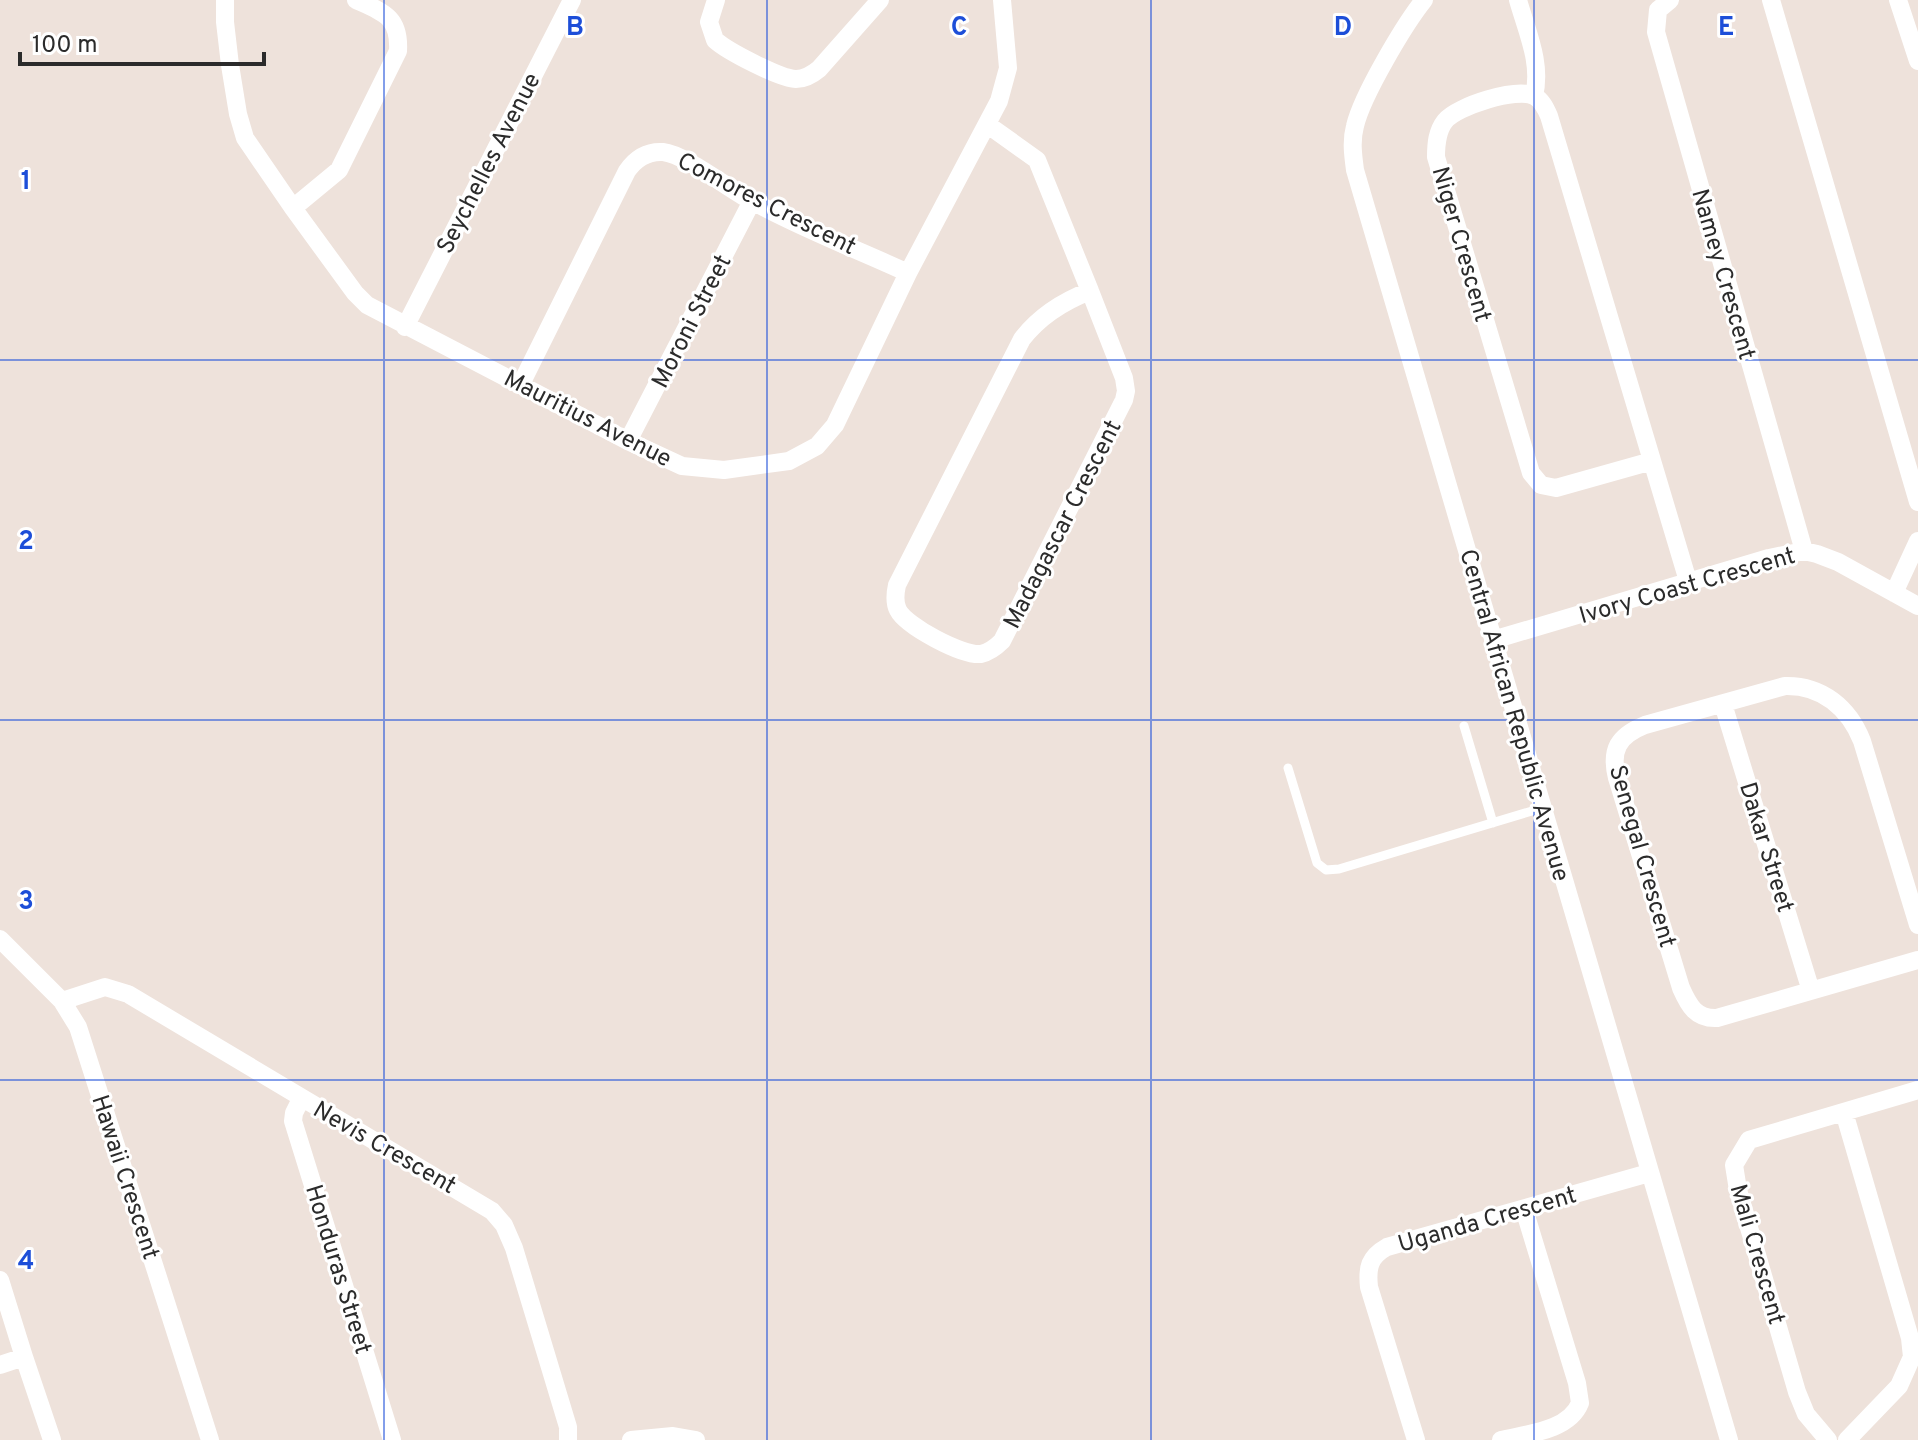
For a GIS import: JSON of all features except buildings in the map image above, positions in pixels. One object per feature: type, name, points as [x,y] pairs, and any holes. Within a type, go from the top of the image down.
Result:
[{"type":"street","name":"Mauritius Avenue","points":[[225,0],[228,50],[242,130],[248,144],[362,301],[405,327],[628,441],[682,466],[706,470],[775,464],[806,454],[826,438],[840,417],[908,273],[988,125],[1004,89],[1008,68],[1002,0]]},
{"type":"street","points":[[293,208],[339,170],[393,67],[398,51],[399,38],[392,21],[356,0]]},
{"type":"street","name":"Seychelles Avenue","points":[[405,327],[572,0]]},
{"type":"street","points":[[716,0],[709,22],[715,40],[795,79],[819,69],[880,0]]},
{"type":"street","name":"Central African Republic Avenue","points":[[1424,0],[1411,16],[1363,105],[1354,130],[1353,156],[1361,195],[1729,1440]]},
{"type":"street","points":[[1518,0],[1537,62],[1534,96],[1549,116],[1688,581]]},
{"type":"street","name":"Namey Crescent","points":[[1670,0],[1658,10],[1659,44],[1804,551]]},
{"type":"street","points":[[1771,0],[1918,502]]},
{"type":"street","points":[[1898,0],[1918,61]]},
{"type":"street","name":"Niger Crescent","points":[[1534,96],[1508,94],[1457,111],[1443,124],[1436,146],[1439,168],[1527,467],[1541,485],[1556,488],[1652,461]]},
{"type":"street","name":"Madagascar Crescent","points":[[988,125],[1037,160],[1090,291],[1124,378],[1126,391],[1002,641],[981,654],[961,650],[904,619],[896,604],[897,585],[1022,339],[1034,325],[1061,305],[1090,291]]},
{"type":"street","name":"Comores Crescent","points":[[521,384],[634,161],[646,154],[669,153],[752,201],[908,273]]},
{"type":"street","name":"Moroni Street","points":[[628,441],[752,201]]},
{"type":"street","points":[[1894,593],[1918,541]]},
{"type":"street","name":"Ivory Coast Crescent","points":[[1493,640],[1688,581],[1804,551],[1838,562],[1918,606]]},
{"type":"street","name":"Senegal Crescent","points":[[1918,925],[1862,741],[1843,708],[1814,692],[1794,686],[1775,688],[1645,725],[1625,735],[1615,748],[1617,778],[1681,988],[1693,1011],[1709,1019],[1717,1018],[1918,960]]},
{"type":"street","name":"Dakar Street","points":[[1723,704],[1811,991]]},
{"type":"street","name":"Hawaii Crescent","points":[[0,939],[62,1001],[80,1033],[210,1440]]},
{"type":"street","name":"Nevis Crescent","points":[[62,1001],[97,989],[118,989],[482,1204],[498,1217],[508,1233],[518,1262],[568,1427],[568,1440]]},
{"type":"street","name":"Mali Crescent","points":[[1828,1440],[1806,1414],[1797,1392],[1738,1190],[1734,1165],[1749,1140],[1918,1090]]},
{"type":"street","name":"Honduras Street","points":[[301,1099],[293,1115],[296,1130],[392,1440]]},
{"type":"street","points":[[1844,1112],[1910,1338],[1912,1357],[1899,1386],[1847,1440]]},
{"type":"street","name":"Uganda Crescent","points":[[1416,1440],[1369,1287],[1370,1261],[1374,1256],[1387,1247],[1649,1173]]},
{"type":"street","points":[[1501,1440],[1559,1424],[1577,1410],[1580,1403],[1577,1383],[1524,1209]]},
{"type":"street","points":[[0,1280],[52,1440]]},
{"type":"street","points":[[0,1365],[24,1357]]},
{"type":"street","points":[[631,1440],[673,1436],[696,1440]]},
{"type":"lane","points":[[1464,726],[1493,823]]},
{"type":"lane","points":[[1288,768],[1317,863],[1326,870],[1339,869],[1542,808]]}]
